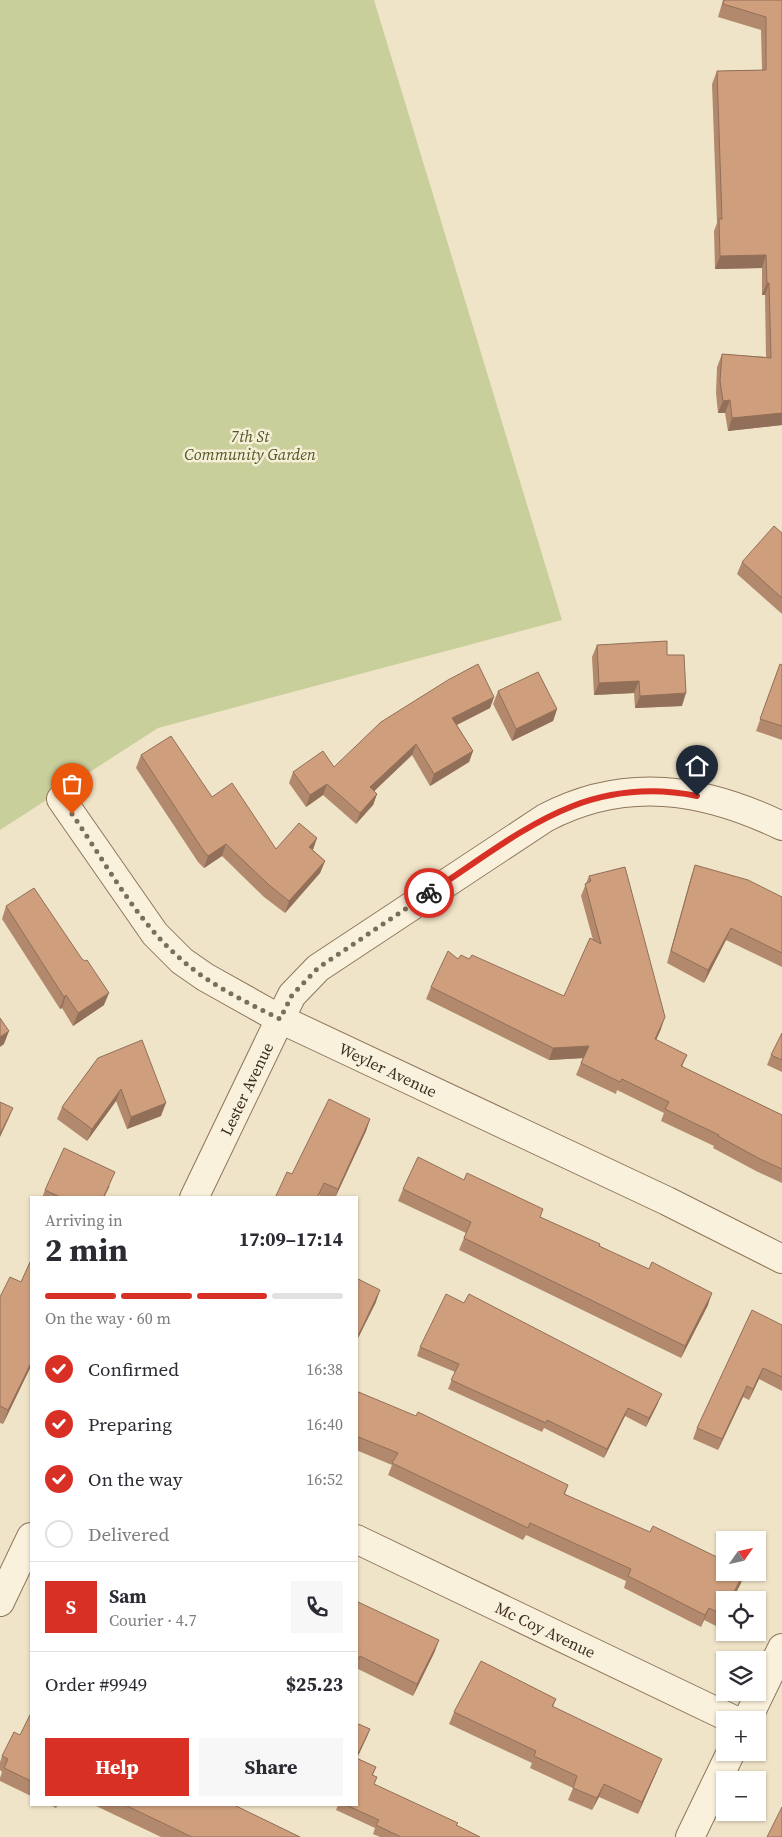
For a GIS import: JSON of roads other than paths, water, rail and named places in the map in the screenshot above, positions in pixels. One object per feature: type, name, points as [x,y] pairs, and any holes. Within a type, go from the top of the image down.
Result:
[{"type":"street","name":"Lester Avenue","points":[[195,1196],[292,995],[318,968],[544,818],[567,806],[593,798],[621,793],[681,793],[712,799],[782,826]]},
{"type":"street","name":"Weyler Avenue","points":[[61,799],[155,934],[182,961],[205,977],[280,1019],[667,1201],[782,1259]]},
{"type":"street","points":[[0,1602],[30,1539]]},
{"type":"street","name":"Mc Coy Avenue","points":[[358,1540],[716,1711]]},
{"type":"street","points":[[751,1711],[782,1648]]},
{"type":"street","points":[[690,1837],[727,1761]]},
{"type":"park label","name":"7th St Community Garden","points":[[250,445]]}]
